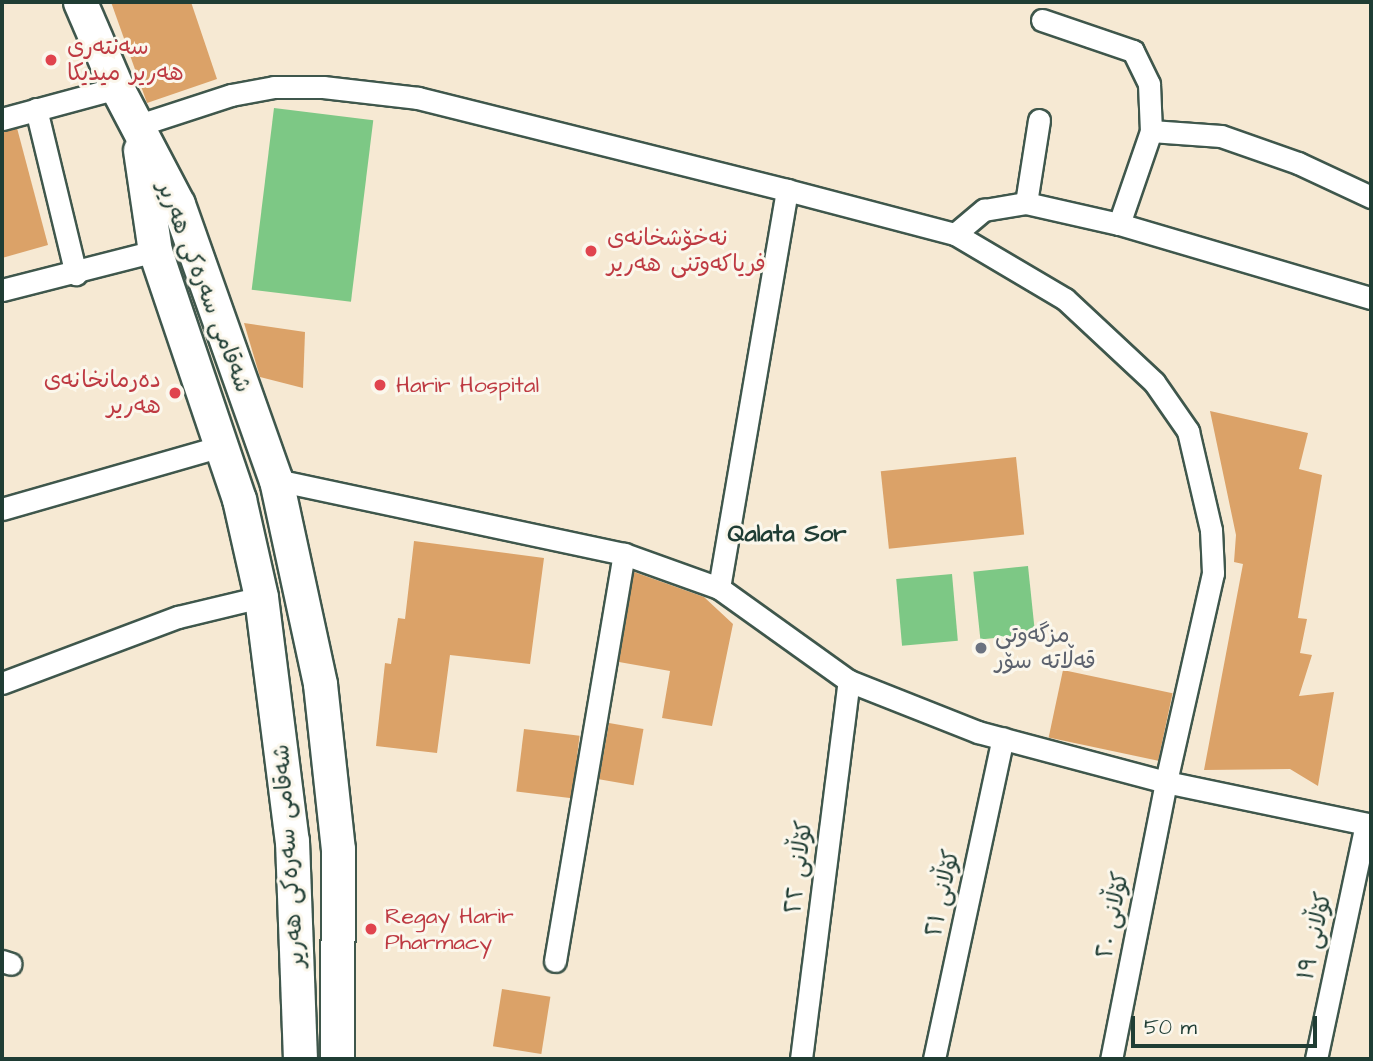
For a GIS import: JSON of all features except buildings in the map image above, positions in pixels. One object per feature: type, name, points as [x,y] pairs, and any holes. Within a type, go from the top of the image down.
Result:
[{"type":"main road","points":[[80,2],[136,127]]},
{"type":"main road","name":"شەقامی سەرەکی هەریر","points":[[136,127],[155,251],[222,446],[261,597],[292,841],[300,1059]]},
{"type":"main road","name":"شەقامی سەرەکی هەریر","points":[[136,127],[178,204],[276,480],[320,684],[338,849],[337,1059]]},
{"type":"street","points":[[1042,20],[1133,51],[1149,84],[1152,131],[1119,224]]},
{"type":"street","name":"کۆڵانی ٢٠","points":[[136,127],[231,95],[274,87],[323,87],[418,98],[787,190],[955,234],[1065,299],[1154,382],[1188,431],[1211,530],[1213,573],[1166,782],[1111,1059]]},
{"type":"street","points":[[2,119],[117,88]]},
{"type":"street","points":[[36,109],[76,274]]},
{"type":"street","points":[[1026,203],[1039,120]]},
{"type":"street","points":[[1152,131],[1221,136],[1298,163],[1371,197]]},
{"type":"street","points":[[719,587],[787,190]]},
{"type":"street","points":[[955,234],[984,210],[1026,203],[1119,224],[1371,298]]},
{"type":"street","points":[[2,290],[76,274],[155,251]]},
{"type":"street","points":[[2,509],[222,446]]},
{"type":"street","points":[[276,480],[624,554],[719,587],[849,681],[1003,738],[1166,782],[1368,824]]},
{"type":"street","points":[[555,961],[624,554]]},
{"type":"street","points":[[2,683],[178,617],[261,597]]},
{"type":"street","name":"کۆڵانی ٢٢","points":[[801,1059],[849,681]]},
{"type":"street","name":"کۆڵانی ٢١","points":[[934,1059],[1003,738]]},
{"type":"street","name":"کۆڵانی ١٩","points":[[1316,1059],[1368,824]]},
{"type":"green space","points":[[274,108],[373,120],[351,302],[252,290]]},
{"type":"green space","points":[[1028,566],[1035,634],[980,639],[973,572]]},
{"type":"green space","points":[[952,574],[958,641],[902,646],[896,579]]},
{"type":"place","name":"سەنتەری هەریر میدیکا","points":[[51,60]]},
{"type":"place","name":"نەخۆشخانەی فریاکەوتنی هەریر","points":[[591,251]]},
{"type":"place","name":"‌Harir Hospital","points":[[380,385]]},
{"type":"place","name":"دەرمانخانەی هەریر","points":[[175,393]]},
{"type":"place","name":"مزگەوتی قەڵاتە سۆر","points":[[981,648]]},
{"type":"place","name":"Regay Harir Pharmacy","points":[[371,929]]},
{"type":"district","name":"Qalata Sor","points":[[787,535]]}]
